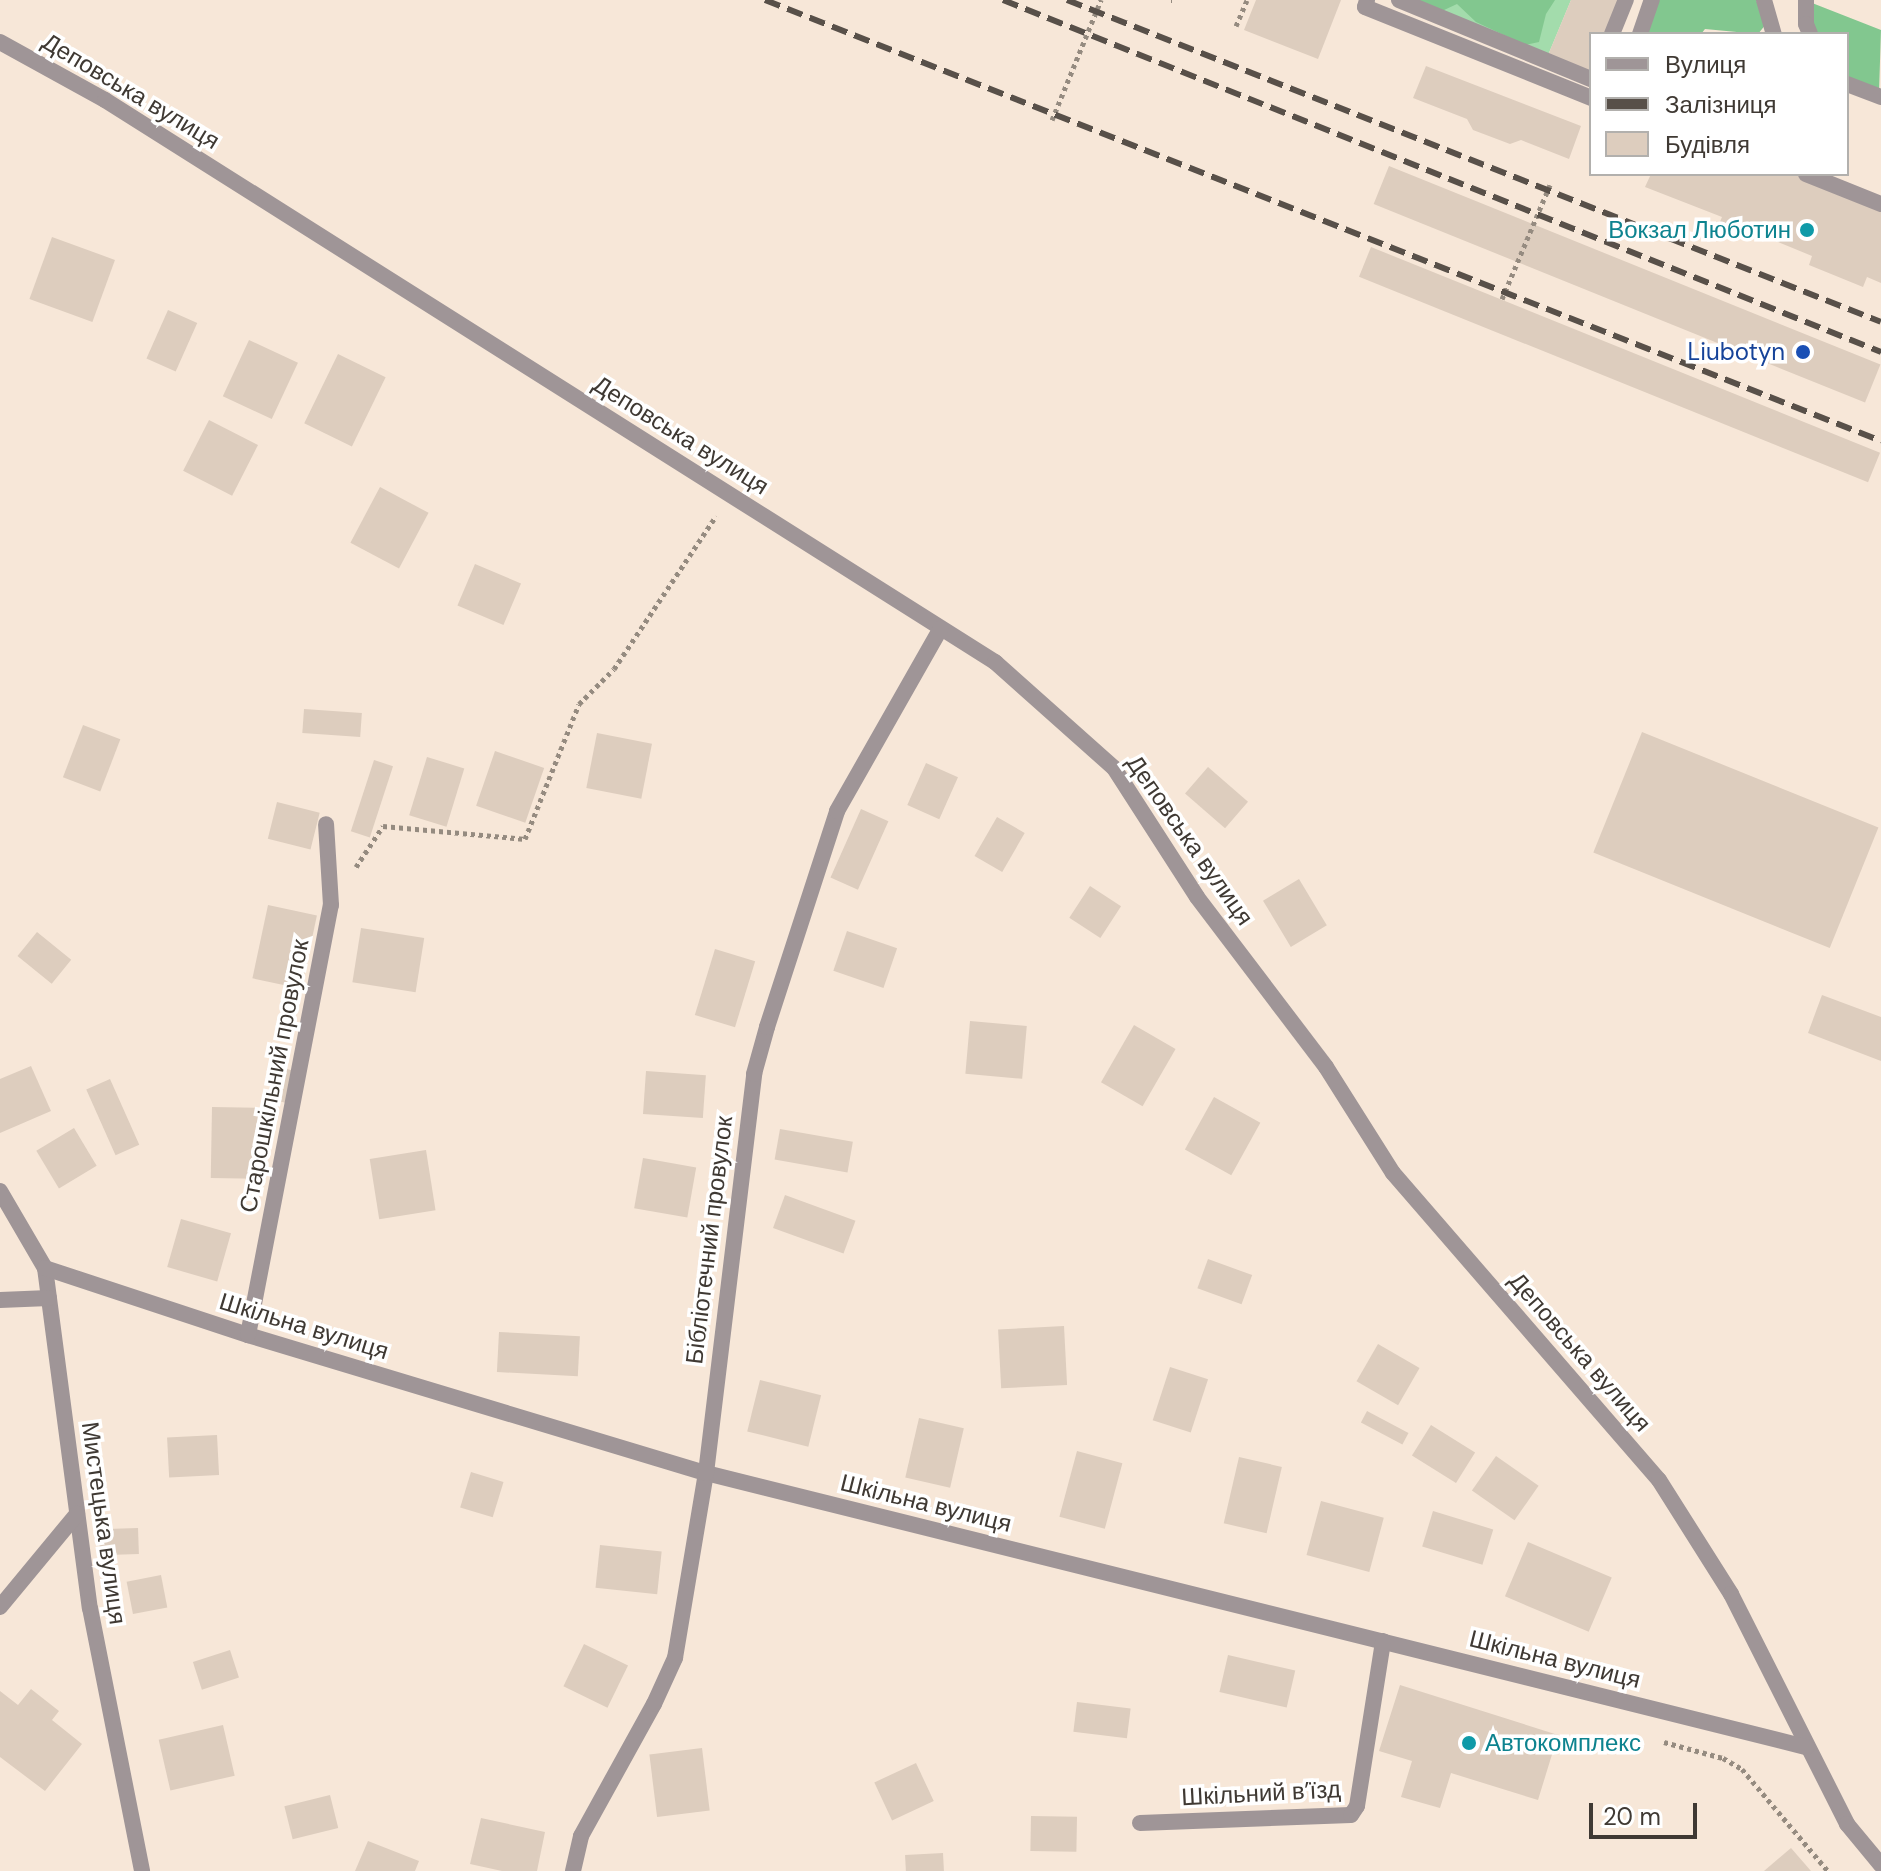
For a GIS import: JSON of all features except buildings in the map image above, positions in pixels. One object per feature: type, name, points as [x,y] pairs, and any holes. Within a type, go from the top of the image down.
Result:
[{"type":"street","points":[[1367,0],[1365,7],[1589,97]]},
{"type":"street","points":[[1399,0],[1589,78]]},
{"type":"street","points":[[1613,32],[1626,0]]},
{"type":"street","points":[[1641,32],[1652,0]]},
{"type":"street","points":[[1764,0],[1773,32]]},
{"type":"street","points":[[1806,0],[1809,32]]},
{"type":"street","name":"Деповська вулиця","points":[[0,42],[105,100],[995,662],[1114,768],[1197,897],[1326,1067],[1393,1173],[1659,1480],[1731,1594],[1847,1824],[1881,1865]]},
{"type":"street","points":[[1849,85],[1881,97]]},
{"type":"street","points":[[1811,176],[1881,204]]},
{"type":"street","name":"Бібліотечний провулок","points":[[573,1871],[581,1836],[654,1704],[675,1658],[706,1473],[738,1184],[754,1074],[767,1027],[837,811],[941,628]]},
{"type":"street","name":"Старошкільний провулок","points":[[248,1335],[331,905],[326,824]]},
{"type":"street","name":"Мистецька вулиця","points":[[0,1191],[45,1268],[90,1608],[142,1871]]},
{"type":"street","name":"Шкільна вулиця","points":[[45,1268],[248,1335],[706,1473],[1806,1747]]},
{"type":"street","points":[[0,1300],[49,1298]]},
{"type":"street","points":[[0,1607],[77,1514]]},
{"type":"street","name":"Шкільний в’їзд","points":[[1140,1823],[1351,1815],[1357,1806],[1383,1641]]},
{"type":"path","points":[[1052,120],[1101,0]]},
{"type":"path","points":[[1236,26],[1247,0]]},
{"type":"path","points":[[1502,299],[1550,185]]},
{"type":"path","points":[[331,905],[383,826],[525,839],[579,704],[614,669],[730,495]]},
{"type":"path","points":[[1650,1738],[1723,1758],[1742,1769],[1828,1871]]},
{"type":"green space","points":[[1399,0],[1571,0],[1546,60]]},
{"type":"green space","points":[[1409,0],[1555,0],[1546,14],[1539,42],[1525,45],[1476,22],[1457,4],[1442,11]]},
{"type":"green space","points":[[1658,0],[1756,0],[1766,24],[1760,32],[1705,29],[1703,32],[1648,32]]},
{"type":"green space","points":[[1807,1],[1881,30],[1879,93],[1849,85],[1849,32],[1810,32]]},
{"type":"railway","points":[[765,0],[1881,441]]},
{"type":"railway","points":[[1003,0],[1881,352]]},
{"type":"railway","points":[[1067,0],[1881,322]]},
{"type":"place","name":"Вокзал Люботин","points":[[1807,230]]},
{"type":"place","name":"Liubotyn","points":[[1803,352]]},
{"type":"place","name":"Автокомплекс","points":[[1469,1743]]}]
